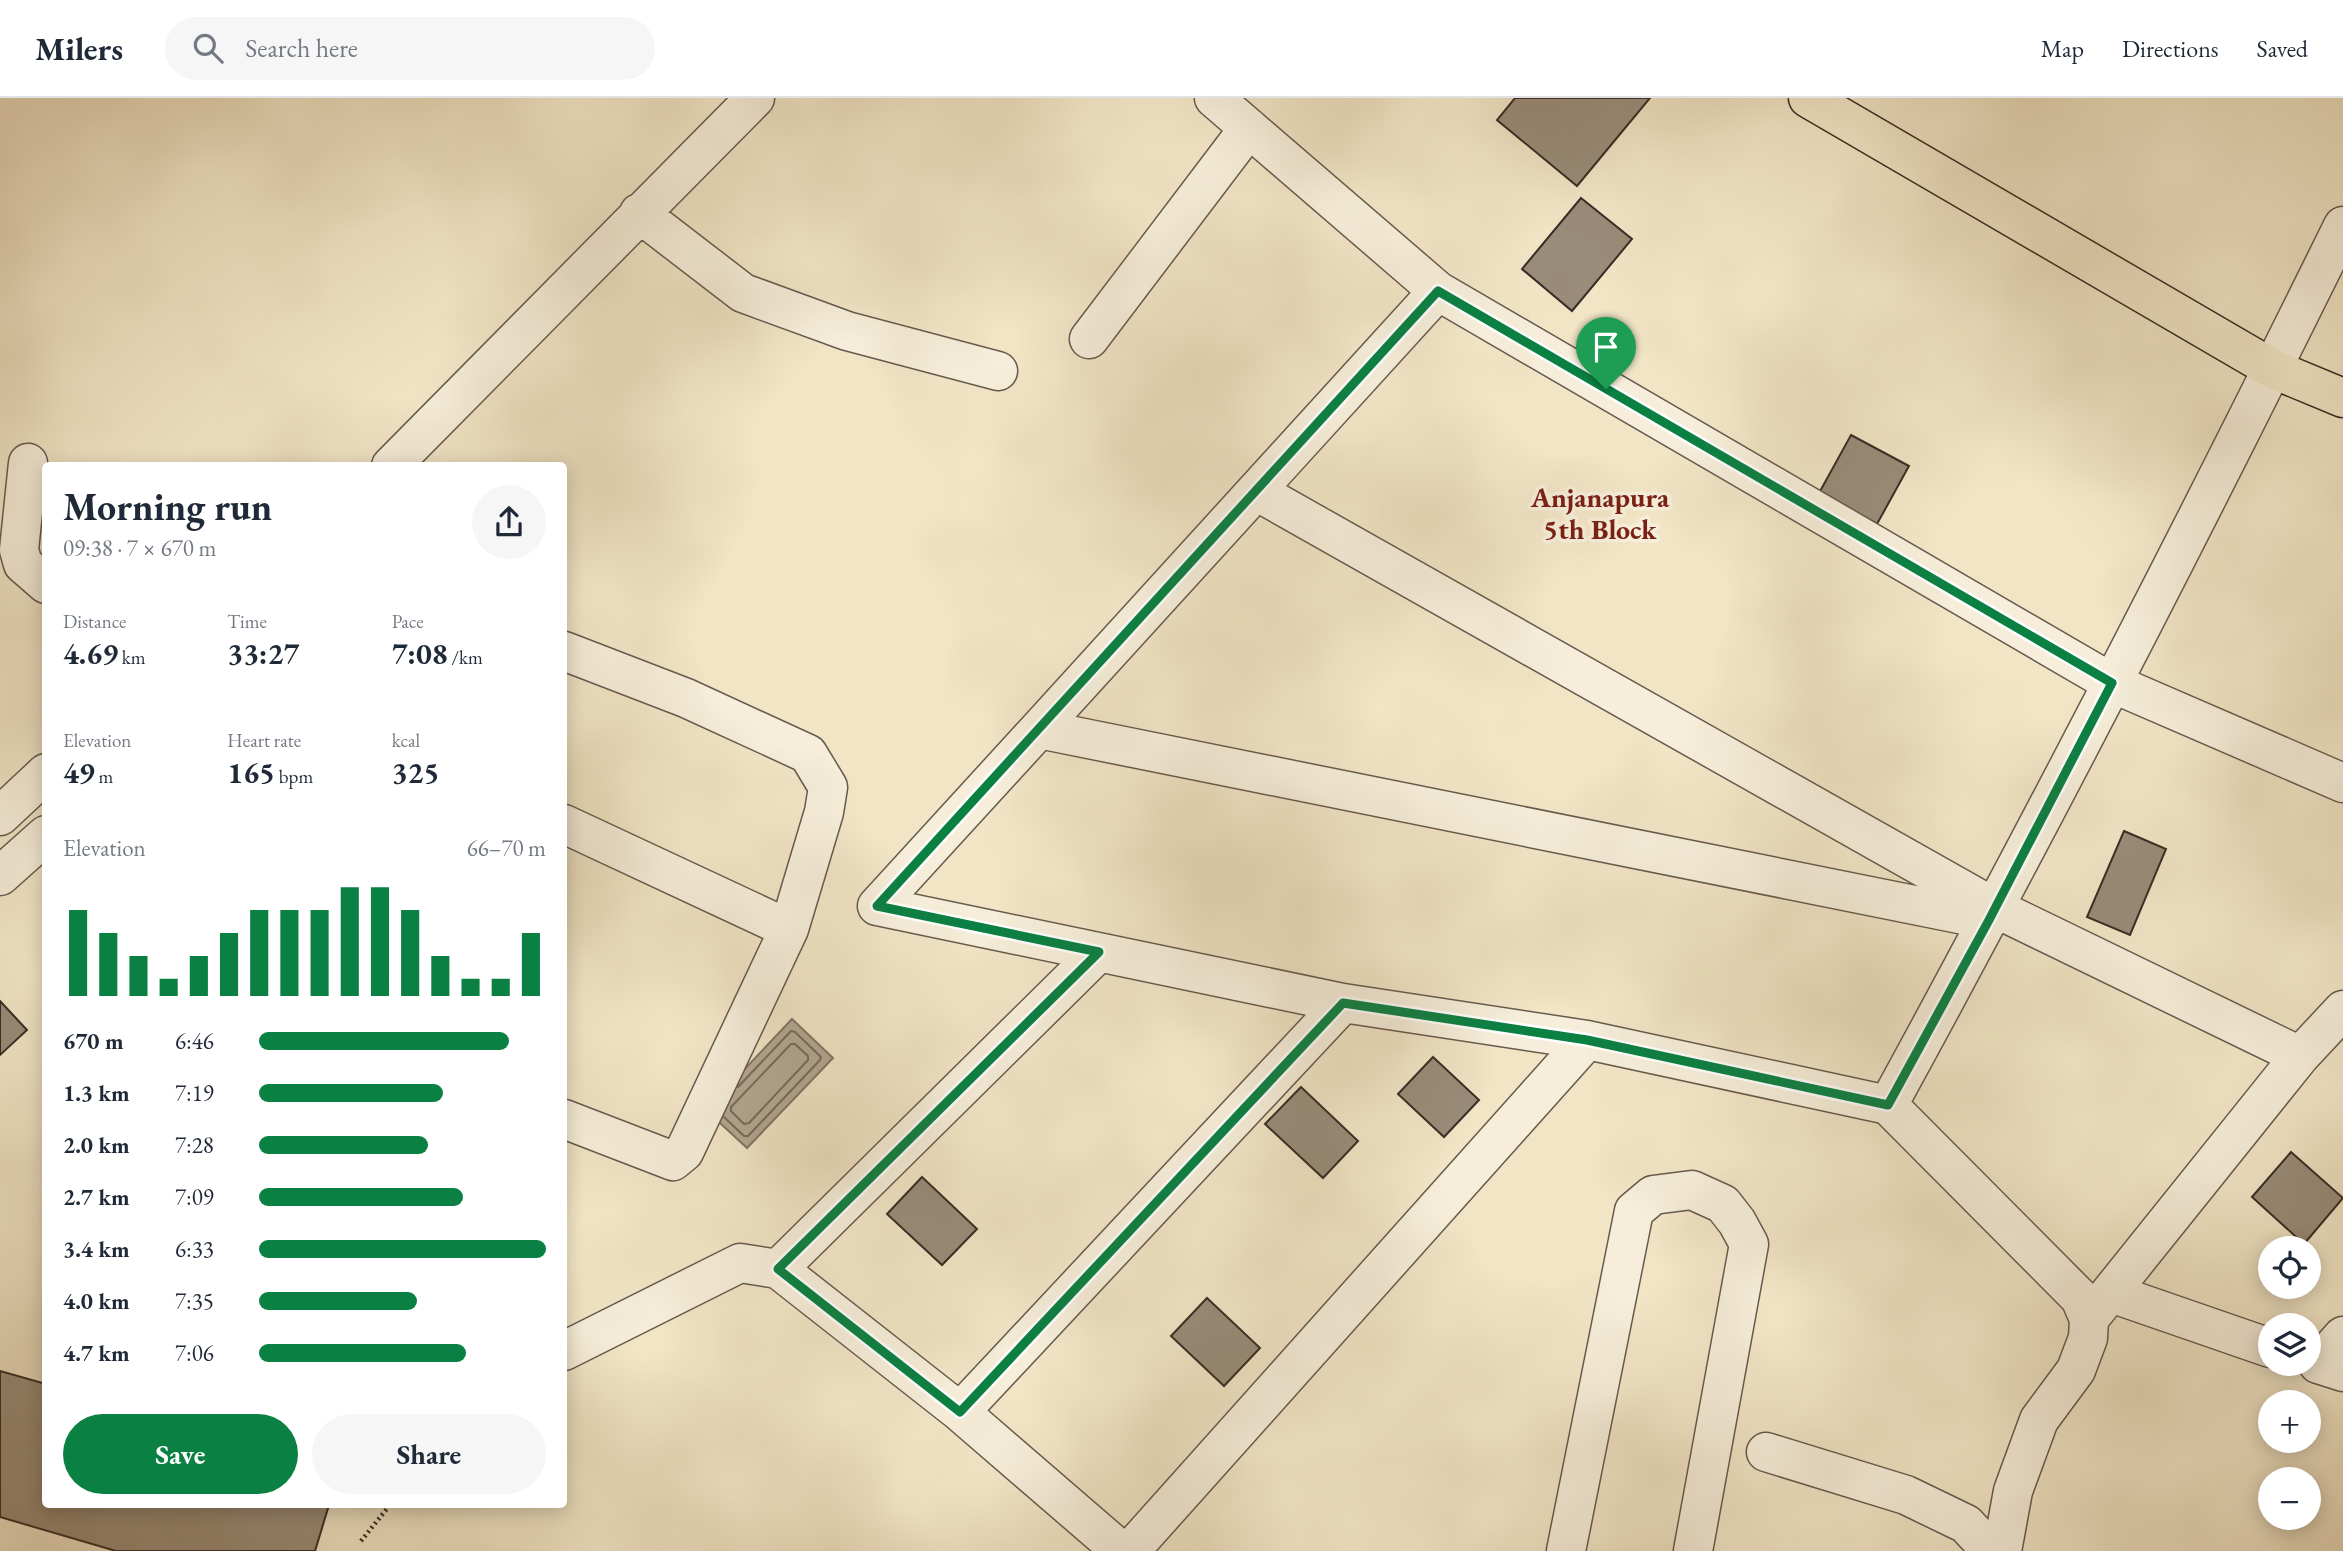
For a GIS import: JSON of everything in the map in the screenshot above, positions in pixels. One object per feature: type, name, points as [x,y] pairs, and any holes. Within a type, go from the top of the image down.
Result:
[{"type":"main road","points":[[1808,98],[2273,369],[2343,398]]},
{"type":"street","points":[[395,462],[755,98]]},
{"type":"street","points":[[1214,98],[1438,291],[2112,683],[2343,783]]},
{"type":"street","points":[[1089,340],[1249,128]]},
{"type":"street","points":[[639,213],[743,293],[847,331],[998,371]]},
{"type":"street","points":[[1888,1105],[1992,914],[2112,683],[2343,226]]},
{"type":"street","points":[[1438,291],[877,906],[1343,1003],[1587,1040],[1888,1105],[2080,1298],[2100,1306],[2258,1345]]},
{"type":"street","points":[[28,463],[19,550],[23,564],[42,581]]},
{"type":"street","points":[[1256,491],[1992,914],[2300,1056]]},
{"type":"street","points":[[567,652],[686,698],[808,754],[828,787],[824,812],[789,929],[684,1152],[673,1161],[567,1120]]},
{"type":"street","points":[[1039,729],[1992,914]]},
{"type":"street","points":[[0,816],[42,777]]},
{"type":"street","points":[[567,825],[789,929]]},
{"type":"street","points":[[0,876],[42,839]]},
{"type":"street","points":[[778,1269],[1099,952]]},
{"type":"street","points":[[960,1412],[1343,1003]]},
{"type":"street","points":[[2002,1551],[2013,1491],[2039,1420],[2076,1370],[2100,1306],[2300,1056],[2343,1010]]},
{"type":"street","points":[[1130,1551],[1587,1040]]},
{"type":"street","points":[[1566,1551],[1634,1211],[1653,1195],[1692,1190],[1723,1204],[1749,1244],[1693,1551]]},
{"type":"street","points":[[567,1349],[740,1263],[778,1269],[960,1412],[1121,1551]]},
{"type":"street","points":[[2323,1366],[2343,1336]]},
{"type":"street","points":[[1766,1452],[1906,1495],[1966,1524],[1991,1551]]},
{"type":"path","points":[[361,1541],[388,1508]]},
{"type":"water","points":[[792,1019],[833,1058],[747,1148],[706,1110]]},
{"type":"building","points":[[1515,98],[1650,98],[1577,186],[1497,120]]},
{"type":"building","points":[[1581,198],[1632,239],[1572,311],[1522,269]]},
{"type":"building","points":[[1851,435],[1909,466],[1877,524],[1819,493]]},
{"type":"building","points":[[2124,831],[2166,849],[2130,935],[2087,917]]},
{"type":"building","points":[[0,1001],[27,1030],[0,1055]]},
{"type":"building","points":[[1433,1057],[1479,1100],[1444,1137],[1398,1094]]},
{"type":"building","points":[[1301,1087],[1358,1141],[1323,1178],[1265,1124]]},
{"type":"building","points":[[2291,1152],[2343,1198],[2311,1236],[2295,1236],[2252,1197]]},
{"type":"building","points":[[922,1177],[977,1229],[942,1265],[887,1214]]},
{"type":"building","points":[[1207,1298],[1260,1348],[1224,1386],[1171,1336]]},
{"type":"building","points":[[0,1371],[42,1383],[42,1508],[328,1508],[315,1551],[116,1551],[0,1517]]},
{"type":"district","name":"Anjanapura 5th Block","points":[[1600,513]]},
{"type":"route","points":[[1438,291],[1606,389],[2112,683],[1989,920],[1888,1105],[1587,1040],[1343,1003],[960,1412],[778,1269],[1099,952],[877,906],[1438,291]]}]
